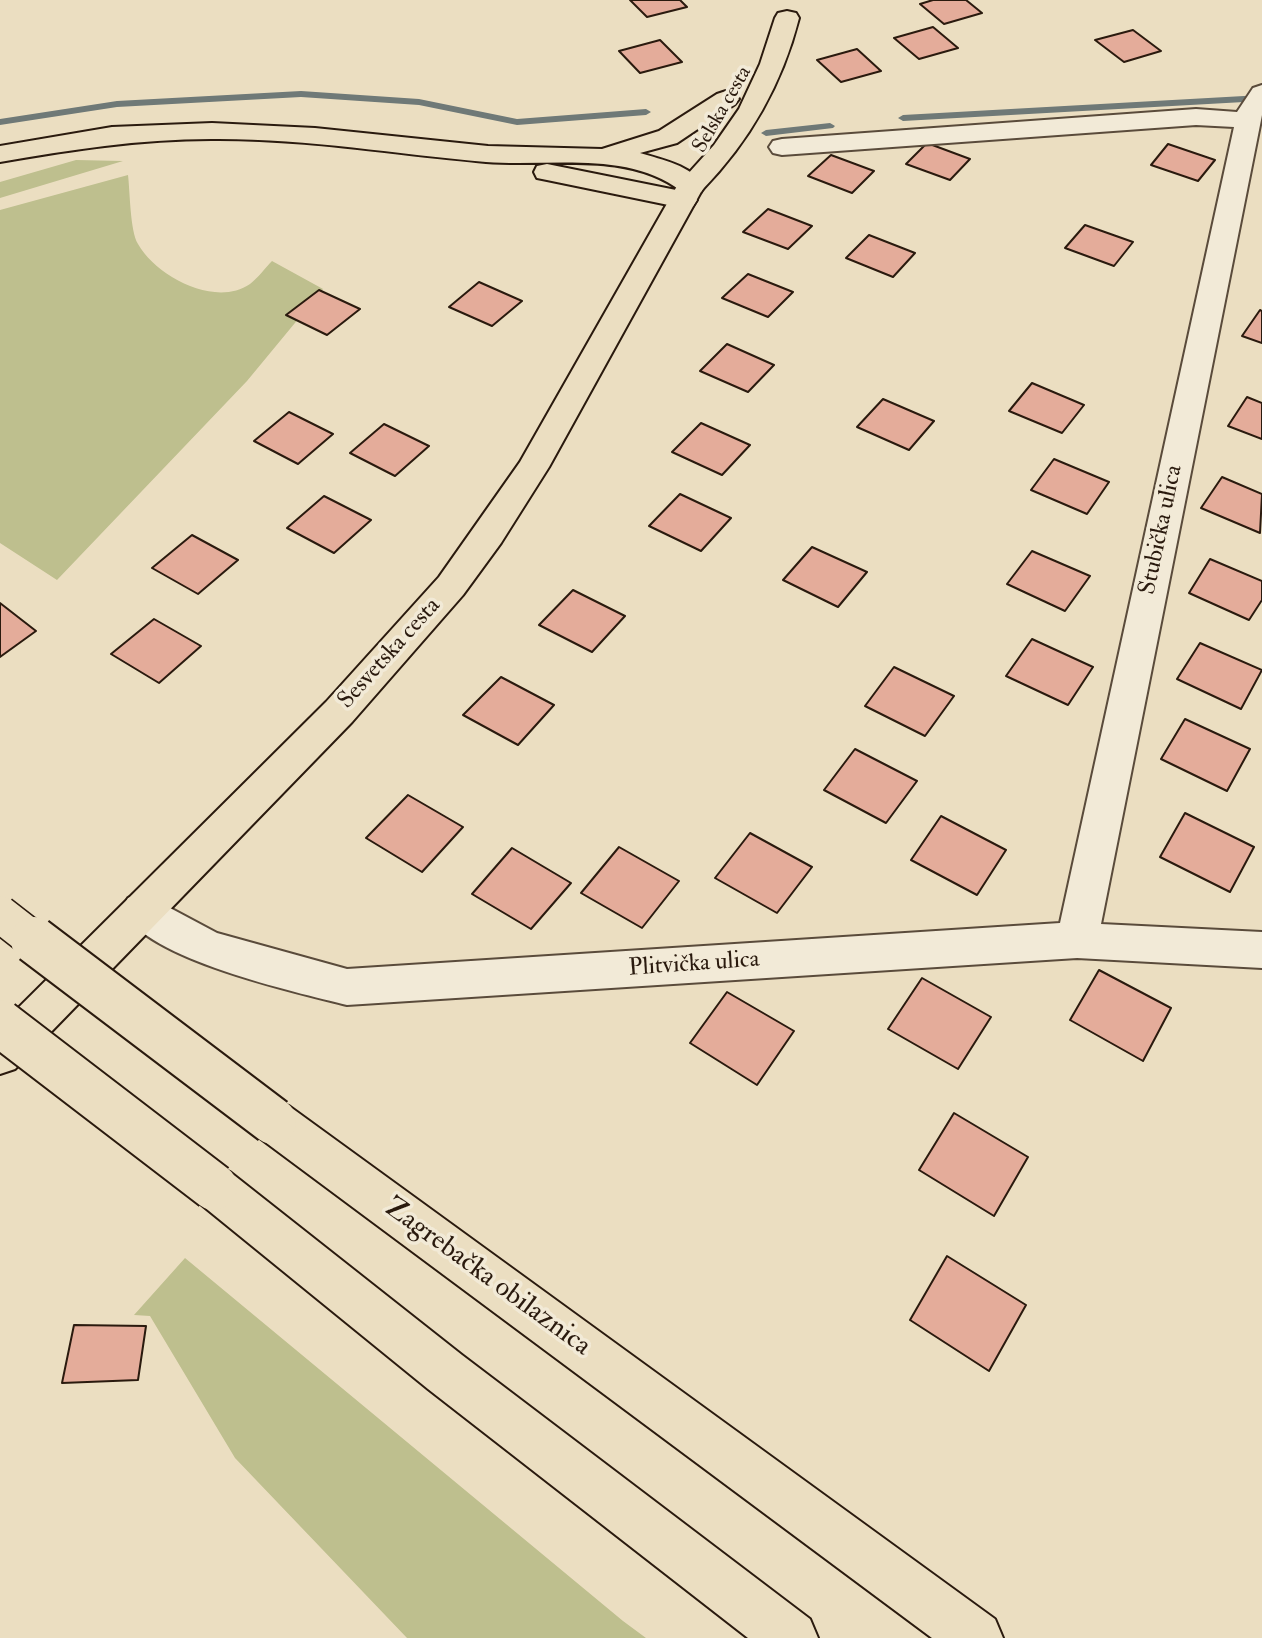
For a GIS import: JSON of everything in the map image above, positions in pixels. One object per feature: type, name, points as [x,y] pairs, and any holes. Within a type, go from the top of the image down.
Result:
[{"type":"main road","name":"Selska cesta","points":[[687,193],[698,147],[735,84],[794,9]]},
{"type":"main road","name":"Selska cesta","points":[[687,193],[717,162],[733,140],[771,66],[794,9]]},
{"type":"main road","points":[[601,156],[632,150],[668,137],[735,84]]},
{"type":"main road","points":[[7,155],[112,135],[212,131],[314,136],[488,154],[601,156],[656,165],[687,193]]},
{"type":"main road","points":[[488,154],[555,174],[687,193]]},
{"type":"main road","name":"Sesvetska cesta","points":[[0,1055],[339,712],[450,586],[489,535],[533,467],[687,193]]},
{"type":"main road","name":"Zagrebačka obilaznica","points":[[0,915],[273,1121],[976,1638]]},
{"type":"main road","points":[[0,1023],[791,1638]]},
{"type":"street","name":"Stubička ulica","points":[[782,147],[1196,117],[1253,106],[1077,940]]},
{"type":"street","name":"Plitvička ulica","points":[[142,910],[205,947],[266,967],[347,987],[1077,940],[1262,950]]},
{"type":"green space","points":[[76,160],[123,161],[0,198],[0,182]]},
{"type":"green space","points":[[128,175],[135,238],[147,256],[172,277],[204,290],[236,290],[250,284],[272,261],[323,289],[247,381],[57,580],[0,543],[0,210]]},
{"type":"green space","points":[[185,1258],[646,1638],[407,1638],[235,1458],[150,1316],[134,1315]]},
{"type":"building","points":[[630,0],[680,0],[687,7],[647,17]]},
{"type":"building","points":[[933,0],[966,0],[982,13],[944,24],[920,4]]},
{"type":"building","points":[[933,27],[958,48],[919,59],[894,38]]},
{"type":"building","points":[[1133,30],[1161,51],[1124,62],[1095,40]]},
{"type":"building","points":[[660,40],[682,62],[640,73],[619,51]]},
{"type":"building","points":[[857,49],[881,71],[841,82],[817,60]]},
{"type":"building","points":[[927,143],[970,159],[950,180],[906,164]]},
{"type":"building","points":[[1168,144],[1215,160],[1198,181],[1151,165]]},
{"type":"building","points":[[831,155],[874,171],[852,193],[808,176]]},
{"type":"building","points":[[768,209],[812,226],[788,249],[743,232]]},
{"type":"building","points":[[1085,225],[1133,242],[1114,266],[1065,248]]},
{"type":"building","points":[[869,235],[915,253],[893,277],[846,258]]},
{"type":"building","points":[[748,274],[793,292],[768,317],[722,298]]},
{"type":"building","points":[[479,282],[522,301],[492,326],[449,307]]},
{"type":"building","points":[[319,290],[360,309],[327,335],[286,315]]},
{"type":"building","points":[[1260,310],[1262,311],[1262,343],[1242,336]]},
{"type":"building","points":[[727,344],[774,365],[748,392],[700,371]]},
{"type":"building","points":[[1032,383],[1084,405],[1062,433],[1009,411]]},
{"type":"building","points":[[1247,397],[1262,403],[1262,439],[1228,426]]},
{"type":"building","points":[[883,399],[934,421],[909,450],[857,427]]},
{"type":"building","points":[[289,412],[333,434],[298,464],[254,441]]},
{"type":"building","points":[[701,423],[750,445],[722,475],[672,452]]},
{"type":"building","points":[[384,424],[429,446],[395,476],[350,453]]},
{"type":"building","points":[[1054,459],[1109,482],[1087,514],[1031,490]]},
{"type":"building","points":[[1222,477],[1262,494],[1260,533],[1201,508]]},
{"type":"building","points":[[680,494],[731,518],[701,551],[649,526]]},
{"type":"building","points":[[324,496],[371,520],[334,553],[287,528]]},
{"type":"building","points":[[192,535],[238,560],[198,594],[152,568]]},
{"type":"building","points":[[812,547],[867,572],[838,607],[783,580]]},
{"type":"building","points":[[1032,551],[1090,576],[1065,611],[1007,584]]},
{"type":"building","points":[[1210,559],[1262,581],[1262,600],[1249,620],[1189,593]]},
{"type":"building","points":[[573,590],[625,616],[592,652],[539,625]]},
{"type":"building","points":[[0,603],[36,631],[0,657]]},
{"type":"building","points":[[154,619],[201,646],[159,683],[111,654]]},
{"type":"building","points":[[1032,639],[1093,667],[1068,705],[1006,676]]},
{"type":"building","points":[[1200,643],[1262,670],[1241,709],[1177,679]]},
{"type":"building","points":[[894,667],[954,696],[925,736],[865,706]]},
{"type":"building","points":[[501,677],[554,705],[518,745],[463,715]]},
{"type":"building","points":[[1185,719],[1250,749],[1227,791],[1161,759]]},
{"type":"building","points":[[855,749],[917,781],[886,823],[824,790]]},
{"type":"building","points":[[408,795],[463,827],[422,872],[366,838]]},
{"type":"building","points":[[1185,813],[1254,847],[1230,892],[1160,857]]},
{"type":"building","points":[[941,816],[1006,850],[977,895],[911,860]]},
{"type":"building","points":[[750,833],[812,867],[777,913],[715,878]]},
{"type":"building","points":[[619,847],[679,881],[642,928],[581,893]]},
{"type":"building","points":[[512,848],[571,883],[531,929],[472,894]]},
{"type":"building","points":[[1099,970],[1171,1008],[1143,1061],[1070,1020]]},
{"type":"building","points":[[922,978],[991,1017],[958,1069],[888,1029]]},
{"type":"building","points":[[727,992],[794,1031],[757,1085],[690,1043]]},
{"type":"building","points":[[954,1113],[1028,1157],[994,1216],[919,1170]]},
{"type":"building","points":[[947,1256],[1026,1305],[989,1371],[910,1320]]},
{"type":"building","points":[[74,1325],[146,1326],[138,1380],[62,1383]]},
{"type":"waterway","points":[[0,122],[117,104],[301,94],[419,102],[517,122],[646,112]]},
{"type":"waterway","points":[[903,118],[1262,98]]},
{"type":"waterway","points":[[766,133],[830,126]]}]
